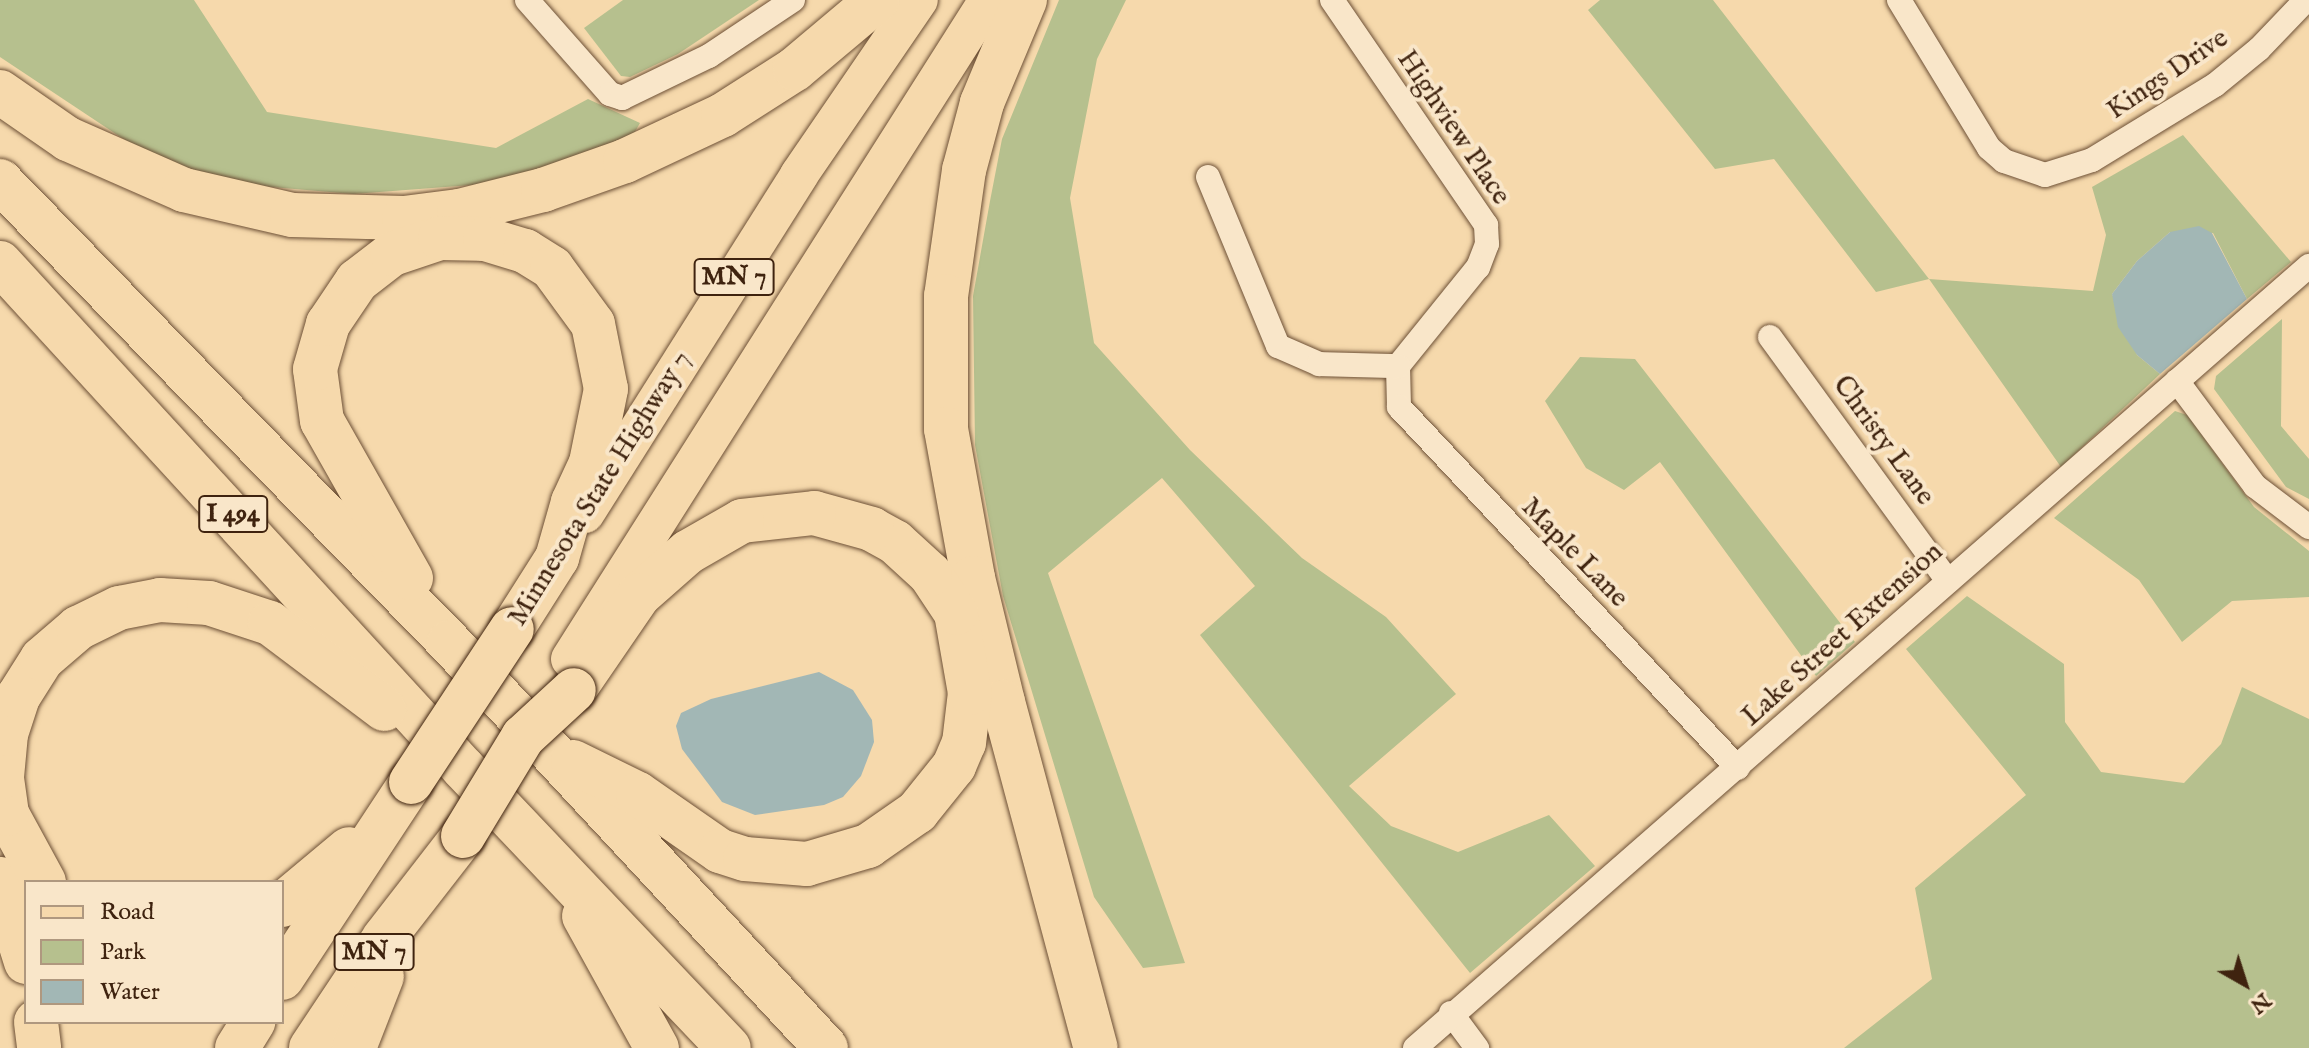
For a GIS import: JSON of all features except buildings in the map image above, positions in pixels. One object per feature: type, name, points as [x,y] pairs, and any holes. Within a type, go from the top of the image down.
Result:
[{"type":"highway","points":[[0,92],[68,139],[184,190],[292,215],[404,218],[459,211],[543,190],[653,148],[723,115],[795,69],[877,0]]},
{"type":"highway","points":[[1025,0],[982,103],[964,170],[946,296],[946,429],[970,565],[1003,702],[1096,1048]]},
{"type":"highway","name":"I 494","points":[[0,181],[449,642],[536,744],[826,1048]]},
{"type":"highway","points":[[449,642],[322,421],[315,369],[328,324],[357,281],[392,254],[440,238],[485,239],[525,251],[552,268],[593,324],[606,389],[591,463],[573,502],[557,558]]},
{"type":"highway","name":"I 494","points":[[0,263],[463,768],[550,854],[729,1048]]},
{"type":"highway","points":[[814,513],[872,529],[895,542],[930,574],[956,613],[970,693],[964,743],[954,766],[926,803],[868,846],[807,864],[775,864],[720,851],[638,794],[536,744],[567,682],[639,595],[688,552],[742,521],[814,513]]},
{"type":"highway","name":"Minnesota State Highway 7","points":[[284,975],[557,558]]},
{"type":"highway","points":[[43,880],[7,814],[2,777],[6,734],[18,697],[42,659],[78,628],[119,608],[160,600],[209,603],[270,623],[463,768]]},
{"type":"highway","name":"MN 7","points":[[311,1048],[384,938],[536,744]]},
{"type":"highway","points":[[284,903],[380,826]]},
{"type":"highway","points":[[354,1048],[390,956],[455,849]]},
{"type":"highway","points":[[550,854],[657,1048]]},
{"type":"highway","points":[[0,879],[24,956]]},
{"type":"highway","points":[[36,1024],[39,1048]]},
{"type":"highway","points":[[237,1048],[252,1024]]},
{"type":"main road","name":"Minnesota State Highway 7","points":[[557,558],[799,175],[919,0]]},
{"type":"main road","name":"MN 7","points":[[567,682],[988,0]]},
{"type":"street","points":[[527,0],[610,94],[622,98],[709,56],[793,0]]},
{"type":"street","name":"Highview Place","points":[[1332,0],[1486,225],[1487,244],[1478,267],[1398,366]]},
{"type":"street","name":"Kings Drive","points":[[1899,0],[1978,132],[2004,161],[2045,175],[2092,160],[2215,85],[2259,49],[2306,0]]},
{"type":"street","points":[[1208,177],[1278,346],[1319,364],[1398,366]]},
{"type":"street","name":"Lake Street Extension","points":[[1415,1048],[1451,1013],[1738,768],[2309,266]]},
{"type":"street","name":"Christy Lane","points":[[1770,337],[1948,581]]},
{"type":"street","name":"Maple Lane","points":[[1398,366],[1399,407],[1412,426],[1738,768]]},
{"type":"street","points":[[2177,381],[2255,486],[2309,527]]},
{"type":"street","points":[[1451,1013],[1477,1048]]},
{"type":"green space","points":[[0,0],[194,0],[267,112],[496,148],[588,99],[640,123],[632,137],[498,183],[353,194],[249,185],[155,160],[0,57]]},
{"type":"green space","points":[[623,0],[759,0],[678,54],[630,77],[621,76],[584,28]]},
{"type":"green space","points":[[1059,0],[1126,0],[1097,59],[1070,198],[1094,343],[1190,450],[1302,558],[1386,617],[1456,694],[1349,786],[1391,826],[1458,852],[1549,815],[1595,866],[1470,973],[1200,635],[1255,586],[1162,478],[1048,573],[1185,963],[1143,968],[1094,897],[1003,596],[975,445],[973,296],[990,201],[1002,139]]},
{"type":"green space","points":[[1600,0],[1713,0],[1929,279],[1876,292],[1774,159],[1715,169],[1588,10]]},
{"type":"green space","points":[[2183,135],[2291,262],[2247,299],[2213,233],[2170,232],[2137,261],[2112,294],[2137,355],[2160,374],[2061,467],[1929,279],[2093,291],[2106,235],[2092,187]]},
{"type":"green space","points":[[2282,319],[2281,426],[2309,459],[2309,499],[2286,487],[2214,389],[2216,376]]},
{"type":"green space","points":[[1580,357],[1635,359],[1855,642],[1816,676],[1660,462],[1624,490],[1586,468],[1545,401]]},
{"type":"green space","points":[[2175,411],[2187,415],[2254,507],[2309,551],[2309,597],[2232,601],[2182,642],[2139,580],[2054,518]]},
{"type":"green space","points":[[1967,596],[2064,664],[2065,722],[2101,772],[2184,783],[2221,744],[2242,687],[2309,719],[2309,1048],[1844,1048],[1932,979],[1915,888],[2026,795],[1906,649]]},
{"type":"water","points":[[2199,226],[2212,233],[2247,299],[2160,374],[2137,355],[2118,327],[2112,294],[2137,261],[2170,232]]},
{"type":"water","points":[[819,672],[853,690],[872,720],[874,742],[861,776],[843,797],[824,805],[755,815],[722,802],[682,749],[676,726],[681,713],[711,699]]}]
